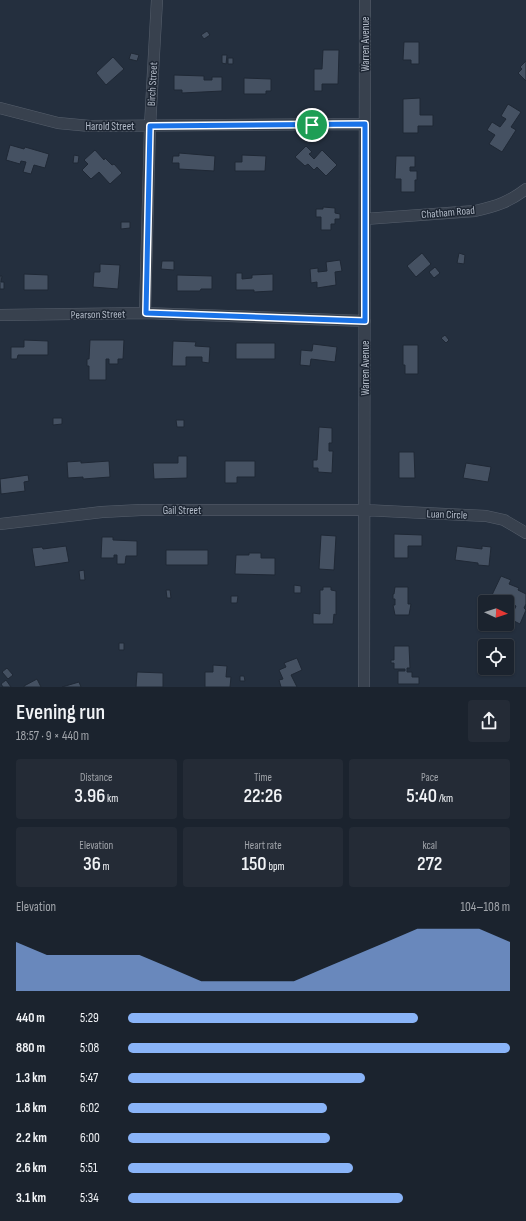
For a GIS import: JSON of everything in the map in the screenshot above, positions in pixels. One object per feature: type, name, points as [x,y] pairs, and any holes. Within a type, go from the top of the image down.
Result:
[{"type":"street","name":"Birch Street","points":[[146,313],[150,126],[157,0]]},
{"type":"street","name":"Warren Avenue","points":[[364,687],[365,0]]},
{"type":"street","name":"Harold Street","points":[[0,108],[50,122],[90,126],[365,124]]},
{"type":"street","name":"Chatham Road","points":[[365,219],[475,211],[492,207],[512,199],[526,189]]},
{"type":"street","name":"Pearson Street","points":[[0,315],[146,313],[365,321]]},
{"type":"street","name":"Gail Street","points":[[0,524],[102,512],[141,510],[364,510]]},
{"type":"street","name":"Luan Circle","points":[[364,510],[486,516],[504,520],[526,534]]},
{"type":"building","points":[[207,31],[210,35],[204,39],[201,35]]},
{"type":"building","points":[[404,42],[419,42],[419,64],[411,64],[411,60],[403,60]]},
{"type":"building","points":[[323,50],[339,50],[338,84],[322,84],[322,91],[314,91],[314,69],[322,69]]},
{"type":"building","points":[[131,53],[139,55],[137,61],[129,59]]},
{"type":"building","points":[[222,55],[227,55],[226,64],[222,63]]},
{"type":"building","points":[[113,57],[124,69],[106,85],[96,73]]},
{"type":"building","points":[[228,58],[233,58],[233,64],[228,64]]},
{"type":"building","points":[[526,61],[526,81],[518,73],[522,69],[520,67]]},
{"type":"building","points":[[174,75],[204,76],[204,80],[212,80],[212,77],[222,77],[222,91],[182,93],[182,90],[174,90]]},
{"type":"building","points":[[244,78],[271,79],[271,91],[266,91],[266,94],[244,94]]},
{"type":"building","points":[[420,98],[420,115],[433,115],[433,126],[418,126],[418,133],[403,133],[403,99]]},
{"type":"building","points":[[508,104],[521,112],[511,127],[516,130],[502,152],[489,144],[495,135],[487,130],[492,122],[500,127],[506,119],[501,116]]},
{"type":"building","points":[[10,145],[24,149],[25,147],[49,154],[45,168],[34,165],[31,174],[23,172],[26,162],[21,161],[20,164],[6,160]]},
{"type":"building","points":[[306,146],[312,152],[309,154],[314,159],[322,150],[337,165],[326,176],[317,167],[314,170],[308,164],[305,166],[295,157]]},
{"type":"building","points":[[95,150],[104,160],[105,158],[112,165],[114,164],[122,173],[110,184],[99,172],[91,179],[82,170],[88,164],[84,160]]},
{"type":"building","points":[[179,153],[215,156],[214,171],[179,169],[179,163],[172,163],[173,156],[179,156]]},
{"type":"building","points":[[74,155],[79,156],[78,163],[73,163]]},
{"type":"building","points":[[242,155],[266,156],[265,171],[235,171],[235,162],[242,162]]},
{"type":"building","points":[[396,156],[415,156],[415,167],[410,167],[410,171],[417,171],[415,192],[401,192],[401,179],[395,179]]},
{"type":"building","points":[[323,207],[335,208],[335,213],[340,214],[340,219],[335,219],[335,224],[331,224],[331,230],[321,230],[321,217],[316,217],[316,209],[323,209]]},
{"type":"building","points":[[121,222],[130,222],[130,228],[121,229]]},
{"type":"building","points":[[422,253],[431,264],[416,277],[407,266]]},
{"type":"building","points":[[459,253],[465,255],[464,264],[457,263]]},
{"type":"building","points":[[340,260],[342,271],[335,272],[336,285],[317,288],[317,282],[311,283],[310,269],[318,268],[318,272],[327,271],[326,262]]},
{"type":"building","points":[[162,261],[174,261],[174,270],[161,269]]},
{"type":"building","points":[[100,264],[120,265],[118,289],[93,287],[94,272],[100,272]]},
{"type":"building","points":[[435,267],[440,273],[434,278],[429,272]]},
{"type":"building","points":[[236,273],[242,273],[242,279],[252,278],[252,275],[273,274],[273,291],[254,292],[254,290],[236,290]]},
{"type":"building","points":[[24,274],[48,275],[48,290],[24,290]]},
{"type":"building","points":[[177,275],[212,276],[212,289],[201,289],[200,291],[177,291]]},
{"type":"building","points":[[0,276],[2,276],[1,282],[4,282],[4,289],[0,289]]},
{"type":"building","points":[[445,335],[449,340],[446,343],[441,338]]},
{"type":"building","points":[[24,340],[48,341],[48,355],[18,355],[17,359],[11,359],[11,347],[24,347]]},
{"type":"building","points":[[90,340],[124,340],[123,359],[118,359],[118,364],[109,364],[109,359],[106,359],[106,380],[89,380],[89,366],[87,366],[87,359],[89,359]]},
{"type":"building","points":[[173,341],[196,342],[195,346],[210,347],[209,363],[202,362],[202,357],[186,357],[186,366],[172,366]]},
{"type":"building","points":[[236,343],[275,343],[275,359],[236,359]]},
{"type":"building","points":[[313,344],[337,347],[335,362],[311,359],[310,366],[300,365],[301,350],[312,351]]},
{"type":"building","points":[[403,345],[418,345],[418,374],[405,374],[405,365],[403,365]]},
{"type":"building","points":[[53,418],[62,418],[62,424],[53,425]]},
{"type":"building","points":[[176,420],[184,420],[184,427],[177,427]]},
{"type":"building","points":[[319,427],[332,428],[332,443],[329,443],[329,451],[333,451],[332,473],[318,472],[318,468],[313,468],[313,460],[317,460]]},
{"type":"building","points":[[399,452],[414,452],[415,478],[399,478]]},
{"type":"building","points":[[178,456],[187,456],[187,478],[154,479],[153,463],[178,463]]},
{"type":"building","points":[[81,461],[81,463],[109,461],[110,477],[83,479],[83,477],[68,478],[67,462]]},
{"type":"building","points":[[225,461],[255,461],[255,477],[237,477],[237,483],[225,483]]},
{"type":"building","points":[[466,463],[491,467],[488,482],[463,478]]},
{"type":"building","points":[[28,475],[29,481],[24,482],[25,491],[1,494],[0,479]]},
{"type":"building","points":[[394,534],[422,535],[422,546],[408,546],[408,558],[394,558]]},
{"type":"building","points":[[321,535],[336,536],[334,570],[319,569]]},
{"type":"building","points":[[102,537],[113,537],[113,540],[137,541],[137,556],[126,556],[125,564],[117,564],[117,555],[114,555],[114,558],[101,558]]},
{"type":"building","points":[[66,546],[69,562],[35,567],[32,548],[42,547],[43,549]]},
{"type":"building","points":[[457,546],[482,549],[482,546],[491,547],[489,566],[455,560]]},
{"type":"building","points":[[166,550],[208,550],[208,565],[166,565]]},
{"type":"building","points":[[249,553],[261,553],[261,558],[275,558],[275,575],[235,574],[236,555],[249,555]]},
{"type":"building","points":[[84,570],[85,580],[80,580],[79,571]]},
{"type":"building","points":[[501,576],[511,580],[509,584],[519,588],[518,590],[526,594],[526,604],[524,608],[526,610],[520,624],[514,621],[514,610],[516,606],[514,605],[514,595],[492,595]]},
{"type":"building","points":[[294,585],[301,586],[301,593],[294,593]]},
{"type":"building","points":[[323,587],[331,587],[331,590],[336,591],[336,615],[334,614],[333,624],[313,624],[313,613],[320,614],[320,590],[323,590]]},
{"type":"building","points":[[395,587],[408,587],[408,604],[411,604],[409,615],[395,615],[393,605],[395,605],[395,599],[393,599],[393,594]]},
{"type":"building","points":[[166,590],[170,590],[171,598],[167,598]]},
{"type":"building","points":[[231,596],[238,596],[237,603],[231,603]]},
{"type":"building","points":[[119,643],[124,643],[124,650],[119,650]]},
{"type":"building","points":[[394,646],[409,646],[410,668],[407,668],[407,672],[412,672],[412,677],[419,677],[419,684],[398,684],[398,671],[405,671],[405,669],[394,669],[394,663],[391,663],[391,660],[394,660]]},
{"type":"building","points":[[297,658],[302,670],[291,675],[297,687],[281,687],[279,680],[283,679],[279,670],[286,667],[284,663]]},
{"type":"building","points":[[213,665],[227,666],[226,677],[231,677],[230,687],[205,687],[205,672],[213,672]]},
{"type":"building","points":[[7,668],[13,675],[8,679],[2,672]]},
{"type":"building","points":[[137,672],[163,673],[163,687],[136,687]]},
{"type":"building","points":[[240,676],[244,676],[245,681],[240,681]]},
{"type":"building","points":[[37,679],[41,687],[24,687],[24,686]]},
{"type":"building","points":[[6,680],[11,687],[3,687],[1,684]]},
{"type":"building","points":[[79,682],[81,687],[62,687]]},
{"type":"route","points":[[365,124],[365,321],[146,313],[150,126],[312,125],[365,124]]}]
